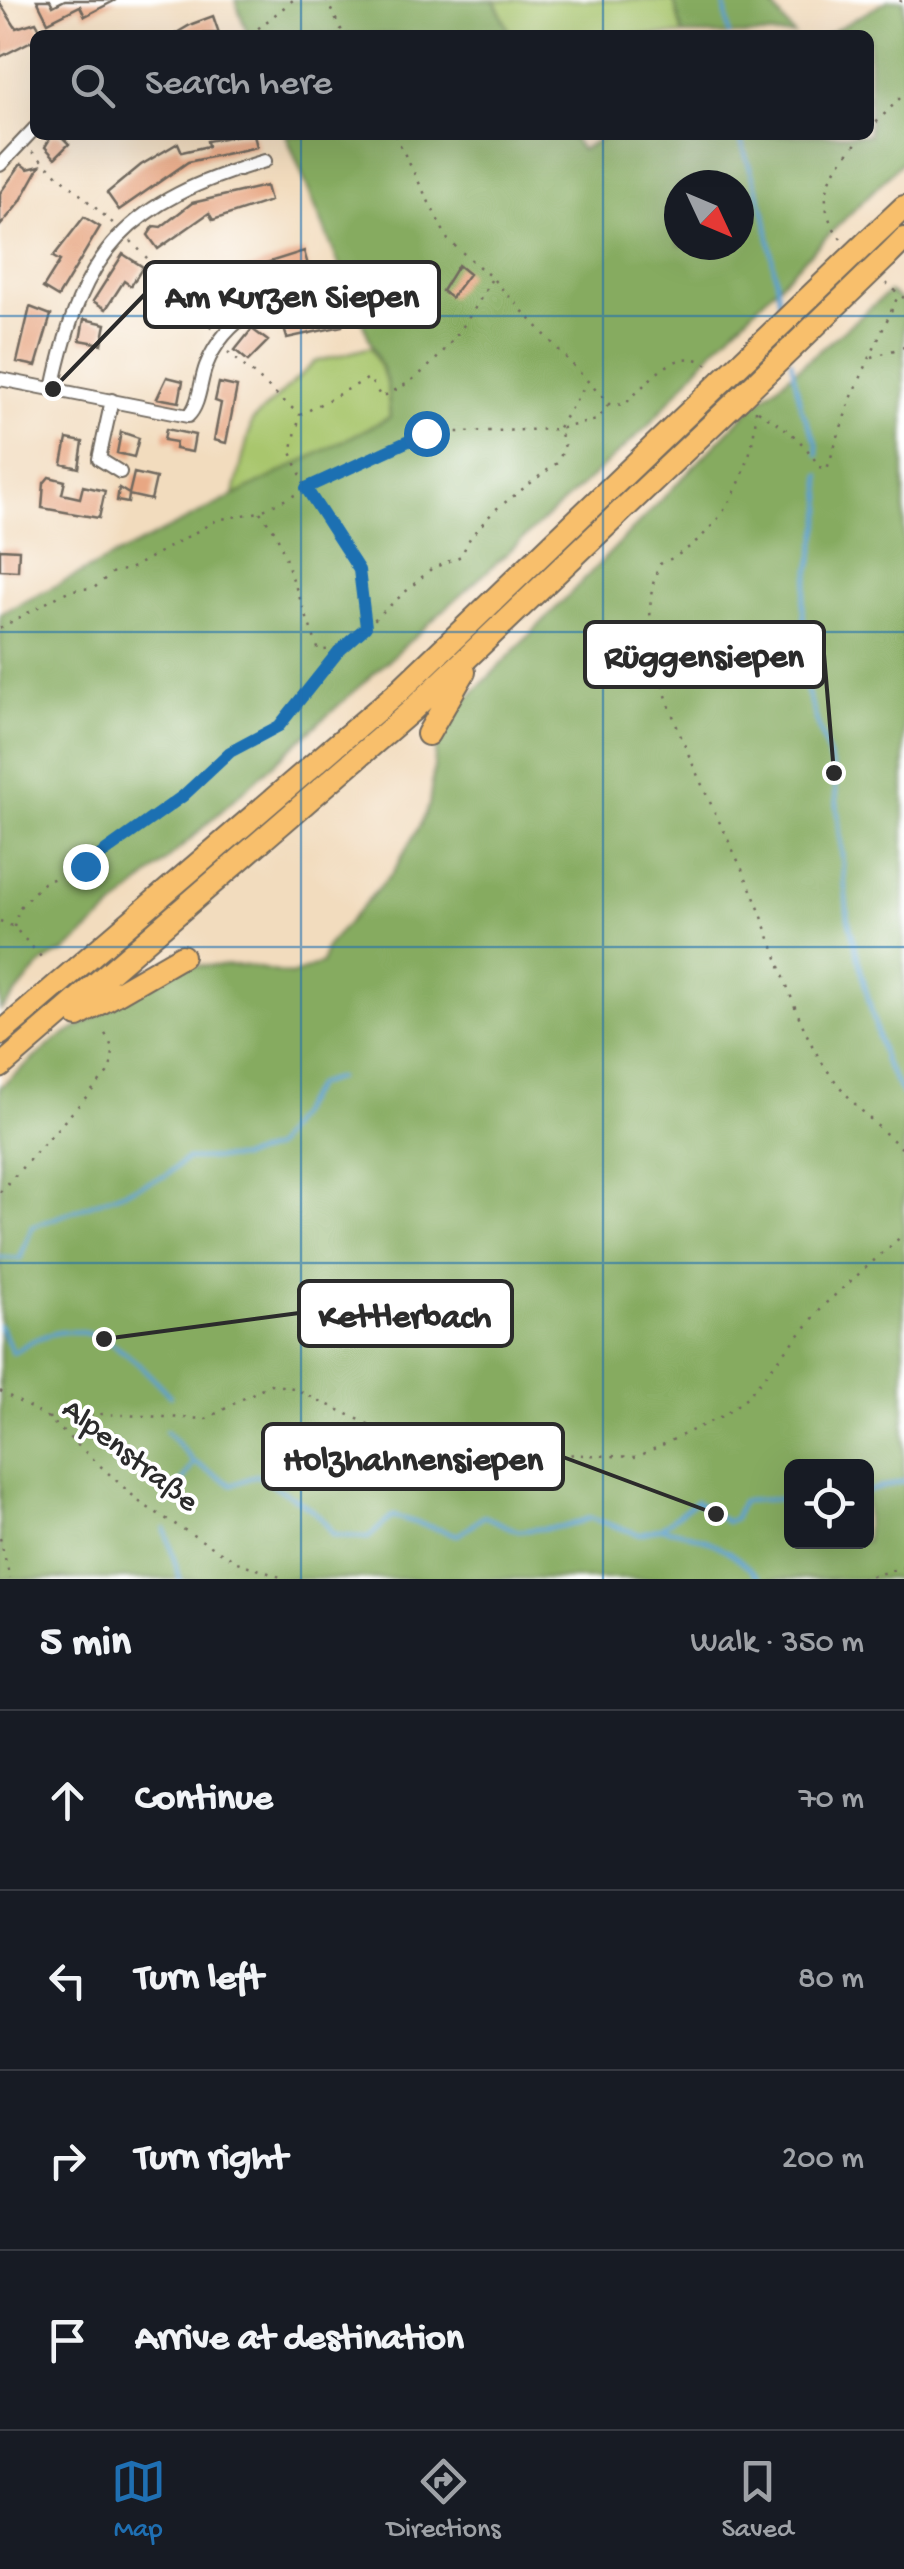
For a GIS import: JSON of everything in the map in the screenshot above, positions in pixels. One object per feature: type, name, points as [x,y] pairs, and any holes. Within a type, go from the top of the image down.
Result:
[{"type":"highway","points":[[0,1067],[410,712],[544,585],[740,398],[878,252],[904,207]]},
{"type":"highway","points":[[0,1034],[397,692],[722,381],[878,252]]},
{"type":"highway","points":[[428,734],[459,677],[528,611],[544,585]]},
{"type":"highway","points":[[23,1049],[182,956]]},
{"type":"street","points":[[0,165],[30,132]]},
{"type":"street","points":[[53,389],[67,327],[82,288],[122,233],[175,193],[264,161]]},
{"type":"street","points":[[0,378],[190,414],[205,368],[222,337],[260,304],[329,282]]},
{"type":"street","points":[[118,402],[99,459],[102,465],[120,472]]},
{"type":"path","points":[[256,30],[294,0]]},
{"type":"path","points":[[326,0],[341,30]]},
{"type":"path","points":[[900,0],[904,6]]},
{"type":"path","points":[[874,125],[904,94]]},
{"type":"path","points":[[20,140],[122,233],[222,337],[222,348],[300,415]]},
{"type":"path","points":[[397,140],[448,240],[492,278],[586,384],[609,404],[624,406],[663,368],[683,357],[704,361]]},
{"type":"path","points":[[860,140],[828,176],[824,198],[828,218],[878,252],[901,297],[870,358],[827,470],[819,467],[808,448],[788,430],[756,410],[747,469],[732,496],[688,553],[660,564],[651,581],[652,648],[659,678],[732,845],[810,1042],[859,1111],[904,1150]]},
{"type":"path","points":[[366,627],[359,570],[306,488],[291,452],[300,415],[369,378],[381,397],[405,387],[463,332],[492,278]]},
{"type":"path","points":[[870,358],[904,347]]},
{"type":"path","points":[[558,429],[586,384]]},
{"type":"path","points":[[0,628],[70,590],[94,588],[113,572],[130,569],[217,520],[259,512],[426,433],[558,429],[597,420],[609,404]]},
{"type":"path","points":[[14,927],[19,908],[43,884],[85,866],[183,796],[230,752],[279,726],[345,646],[431,570],[461,556],[472,536],[495,510],[557,463],[565,448],[558,429]]},
{"type":"path","points":[[259,512],[276,533],[319,652],[345,646]]},
{"type":"path","points":[[0,921],[14,927],[42,959]]},
{"type":"path","points":[[0,1192],[107,1074],[114,1060],[113,1045],[101,1028]]},
{"type":"path","points":[[48,1418],[103,1414],[206,1419],[270,1384],[293,1388],[412,1445],[506,1458],[558,1454],[637,1457],[737,1405],[792,1348],[826,1303],[904,1234]]},
{"type":"path","name":"Alpenstraße","points":[[0,1391],[48,1418],[142,1504],[237,1562],[286,1579]]},
{"type":"path","points":[[0,1538],[10,1579]]},
{"type":"path","points":[[861,1579],[904,1567]]},
{"type":"green space","points":[[235,0],[494,0],[509,30],[246,30]]},
{"type":"green space","points":[[494,0],[674,0],[682,30],[509,30]]},
{"type":"green space","points":[[674,0],[768,0],[790,30],[682,30]]},
{"type":"green space","points":[[889,0],[904,0],[904,160],[715,348],[648,426],[65,952],[37,969],[0,1010],[0,614],[390,417],[387,382],[288,140],[574,140],[581,150],[598,140],[874,140],[874,30],[835,30]]},
{"type":"green space","points":[[889,292],[904,302],[904,1579],[0,1579],[0,1087],[56,1040],[183,966],[246,965],[291,975],[322,963],[326,947],[393,872],[421,823],[429,805],[439,728],[753,406]]},
{"type":"green space","points":[[371,347],[387,382],[390,417],[233,498],[252,421],[315,362]]},
{"type":"building","points":[[37,0],[50,0],[53,6],[65,0],[116,0],[85,16],[80,6],[48,22]]},
{"type":"building","points":[[0,3],[16,28],[36,22],[40,30],[30,30],[30,42],[0,57]]},
{"type":"building","points":[[213,16],[218,30],[182,30]]},
{"type":"building","points":[[49,140],[65,140],[69,144],[55,158],[45,147]]},
{"type":"building","points":[[255,140],[257,147],[188,162],[119,210],[107,193],[141,165],[178,143],[182,152],[208,146],[207,141]]},
{"type":"building","points":[[21,164],[28,169],[40,166],[20,202],[0,226],[0,193]]},
{"type":"building","points":[[266,186],[270,201],[213,220],[209,213],[158,249],[148,235],[154,226],[161,227],[192,203]]},
{"type":"building","points":[[84,217],[100,227],[58,297],[43,288],[60,261],[53,257]]},
{"type":"building","points":[[304,251],[309,269],[226,295],[233,302],[218,317],[202,302],[217,286],[221,291],[241,271]]},
{"type":"building","points":[[123,254],[143,267],[131,286],[124,281],[106,309],[93,301]]},
{"type":"building","points":[[458,265],[469,274],[451,298],[442,291]]},
{"type":"building","points":[[336,305],[342,326],[287,338],[281,319]]},
{"type":"building","points":[[30,307],[51,315],[36,366],[17,362]]},
{"type":"building","points":[[84,319],[106,324],[102,344],[80,340]]},
{"type":"building","points":[[252,329],[268,341],[248,361],[235,350]]},
{"type":"building","points":[[167,377],[183,381],[179,402],[157,398]]},
{"type":"building","points":[[219,383],[237,387],[226,443],[214,440],[221,403],[215,401]]},
{"type":"building","points":[[166,429],[195,435],[192,452],[175,449],[176,442],[164,440]]},
{"type":"building","points":[[121,432],[139,438],[134,457],[117,453]]},
{"type":"building","points":[[67,439],[83,442],[79,468],[62,464]]},
{"type":"building","points":[[134,473],[156,478],[151,500],[129,495],[128,503],[117,501],[119,488],[129,494]]},
{"type":"building","points":[[49,477],[65,481],[62,494],[80,498],[83,486],[105,491],[99,518],[42,508],[44,483]]},
{"type":"building","points":[[0,549],[19,550],[18,571],[0,570]]},
{"type":"waterway","points":[[724,0],[728,30]]},
{"type":"waterway","points":[[741,140],[765,214],[781,311]]},
{"type":"waterway","points":[[791,360],[801,408],[817,443],[818,455]]},
{"type":"waterway","points":[[820,475],[823,510],[803,602],[806,688],[834,773],[848,918],[884,1061],[904,1097]]},
{"type":"waterway","points":[[0,1258],[20,1259],[32,1227],[165,1176],[186,1159],[241,1158],[274,1148],[316,1085],[337,1078]]},
{"type":"waterway","points":[[0,1326],[13,1353],[59,1332],[99,1337],[135,1361],[170,1396]]},
{"type":"waterway","points":[[166,1431],[194,1462],[232,1485],[257,1475],[309,1507],[333,1535],[368,1538],[393,1516],[458,1535],[484,1516],[518,1531],[567,1526],[590,1518],[639,1534],[661,1528],[696,1501],[727,1522],[735,1518],[742,1501],[784,1500]]},
{"type":"waterway","points":[[176,1493],[194,1462]]},
{"type":"waterway","points":[[874,1490],[904,1481]]},
{"type":"waterway","points":[[661,1528],[716,1545],[761,1579]]},
{"type":"waterway","points":[[165,1529],[180,1579]]},
{"type":"place","name":"Am Kurzen Siepen","points":[[53,389]]},
{"type":"place","name":"Rüggensiepen","points":[[834,773]]},
{"type":"place","name":"Kettlerbach","points":[[104,1339]]},
{"type":"place","name":"Holzhahnensiepen","points":[[716,1514]]},
{"type":"route","points":[[85,866],[113,842],[183,796],[230,752],[279,726],[338,652],[366,627],[359,570],[306,488],[426,433]]}]
